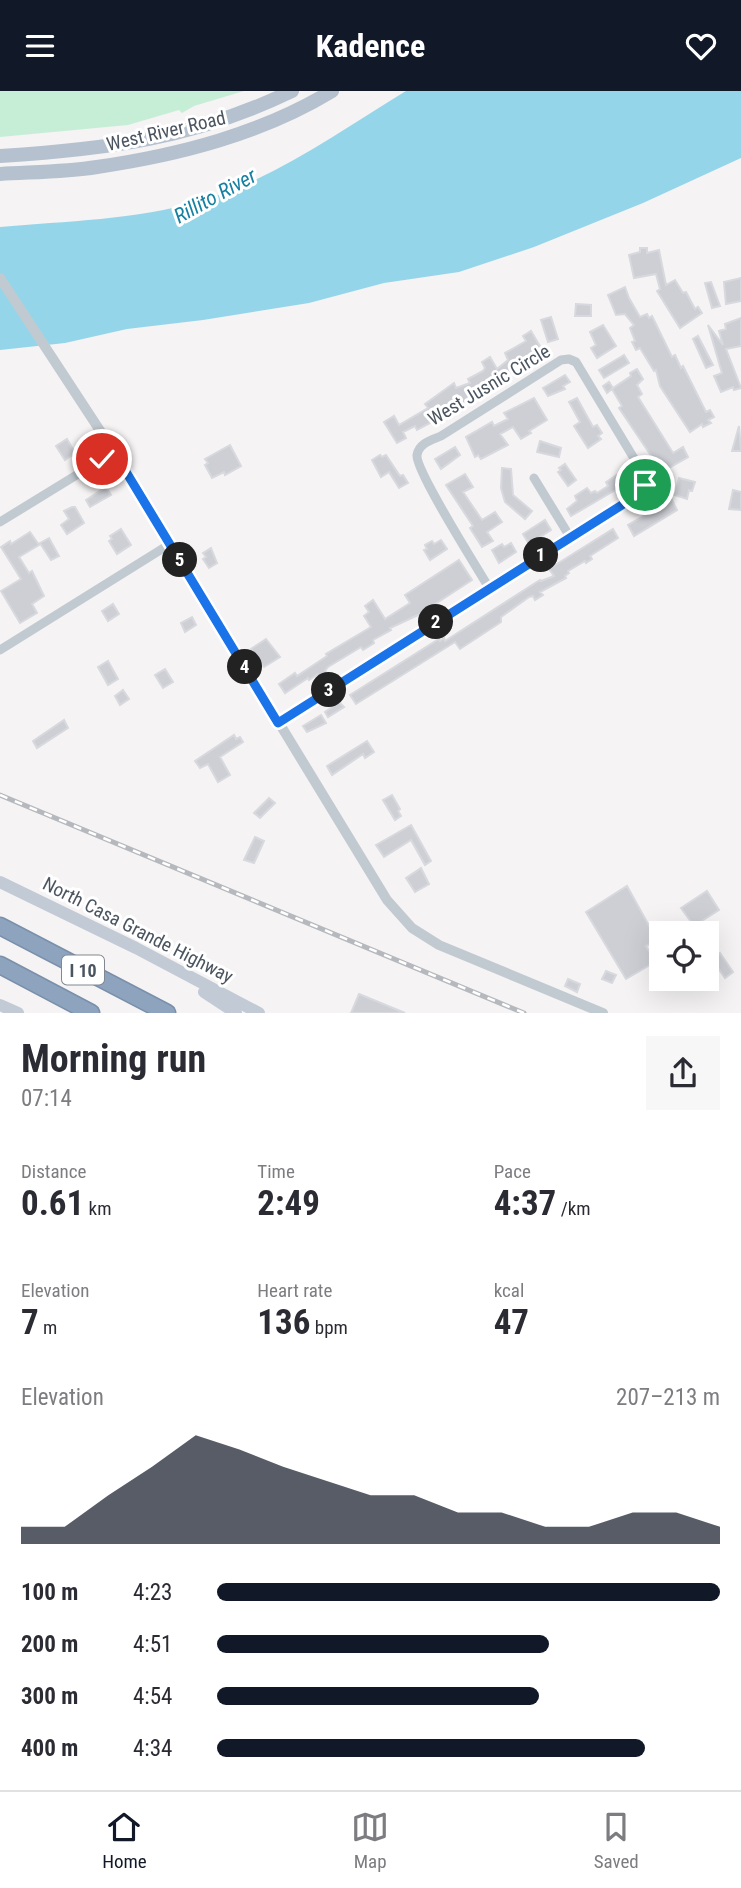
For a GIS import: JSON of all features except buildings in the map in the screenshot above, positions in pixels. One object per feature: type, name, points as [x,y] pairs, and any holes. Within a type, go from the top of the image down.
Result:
[{"type":"highway","name":"I 10","points":[[0,926],[167,1013]]},
{"type":"highway","name":"I 10","points":[[0,965],[91,1013]]},
{"type":"main road","name":"West River Road","points":[[0,156],[91,150],[175,134],[256,108],[292,91]]},
{"type":"main road","name":"West River Road","points":[[0,174],[95,167],[182,152],[239,134],[295,111],[332,91]]},
{"type":"main road","points":[[233,116],[239,134]]},
{"type":"main road","name":"North Casa Grande Highway","points":[[0,882],[259,1013]]},
{"type":"main road","points":[[135,948],[236,1013]]},
{"type":"main road","points":[[0,1005],[18,1013]]},
{"type":"street","points":[[0,278],[114,452],[387,901],[412,927],[439,945],[603,1013]]},
{"type":"street","name":"West Jusnic Circle","points":[[278,723],[625,503],[648,486],[644,475],[570,355],[415,451],[439,503],[489,588]]},
{"type":"street","points":[[0,522],[114,452]]},
{"type":"street","points":[[534,478],[570,537]]},
{"type":"street","points":[[0,650],[170,544]]},
{"type":"green space","points":[[0,91],[244,91],[194,106],[182,113],[179,110],[128,125],[0,137]]},
{"type":"water","points":[[406,91],[741,91],[741,158],[643,203],[534,247],[459,272],[384,283],[309,303],[127,329],[65,343],[0,350],[0,227],[126,216],[176,207],[228,192],[281,167]]},
{"type":"railway","points":[[0,795],[524,1013]]},
{"type":"route","points":[[102,459],[114,452],[278,723],[625,503],[645,485]]},
{"type":"water label","name":"Rillito River","points":[[215,196]]}]
